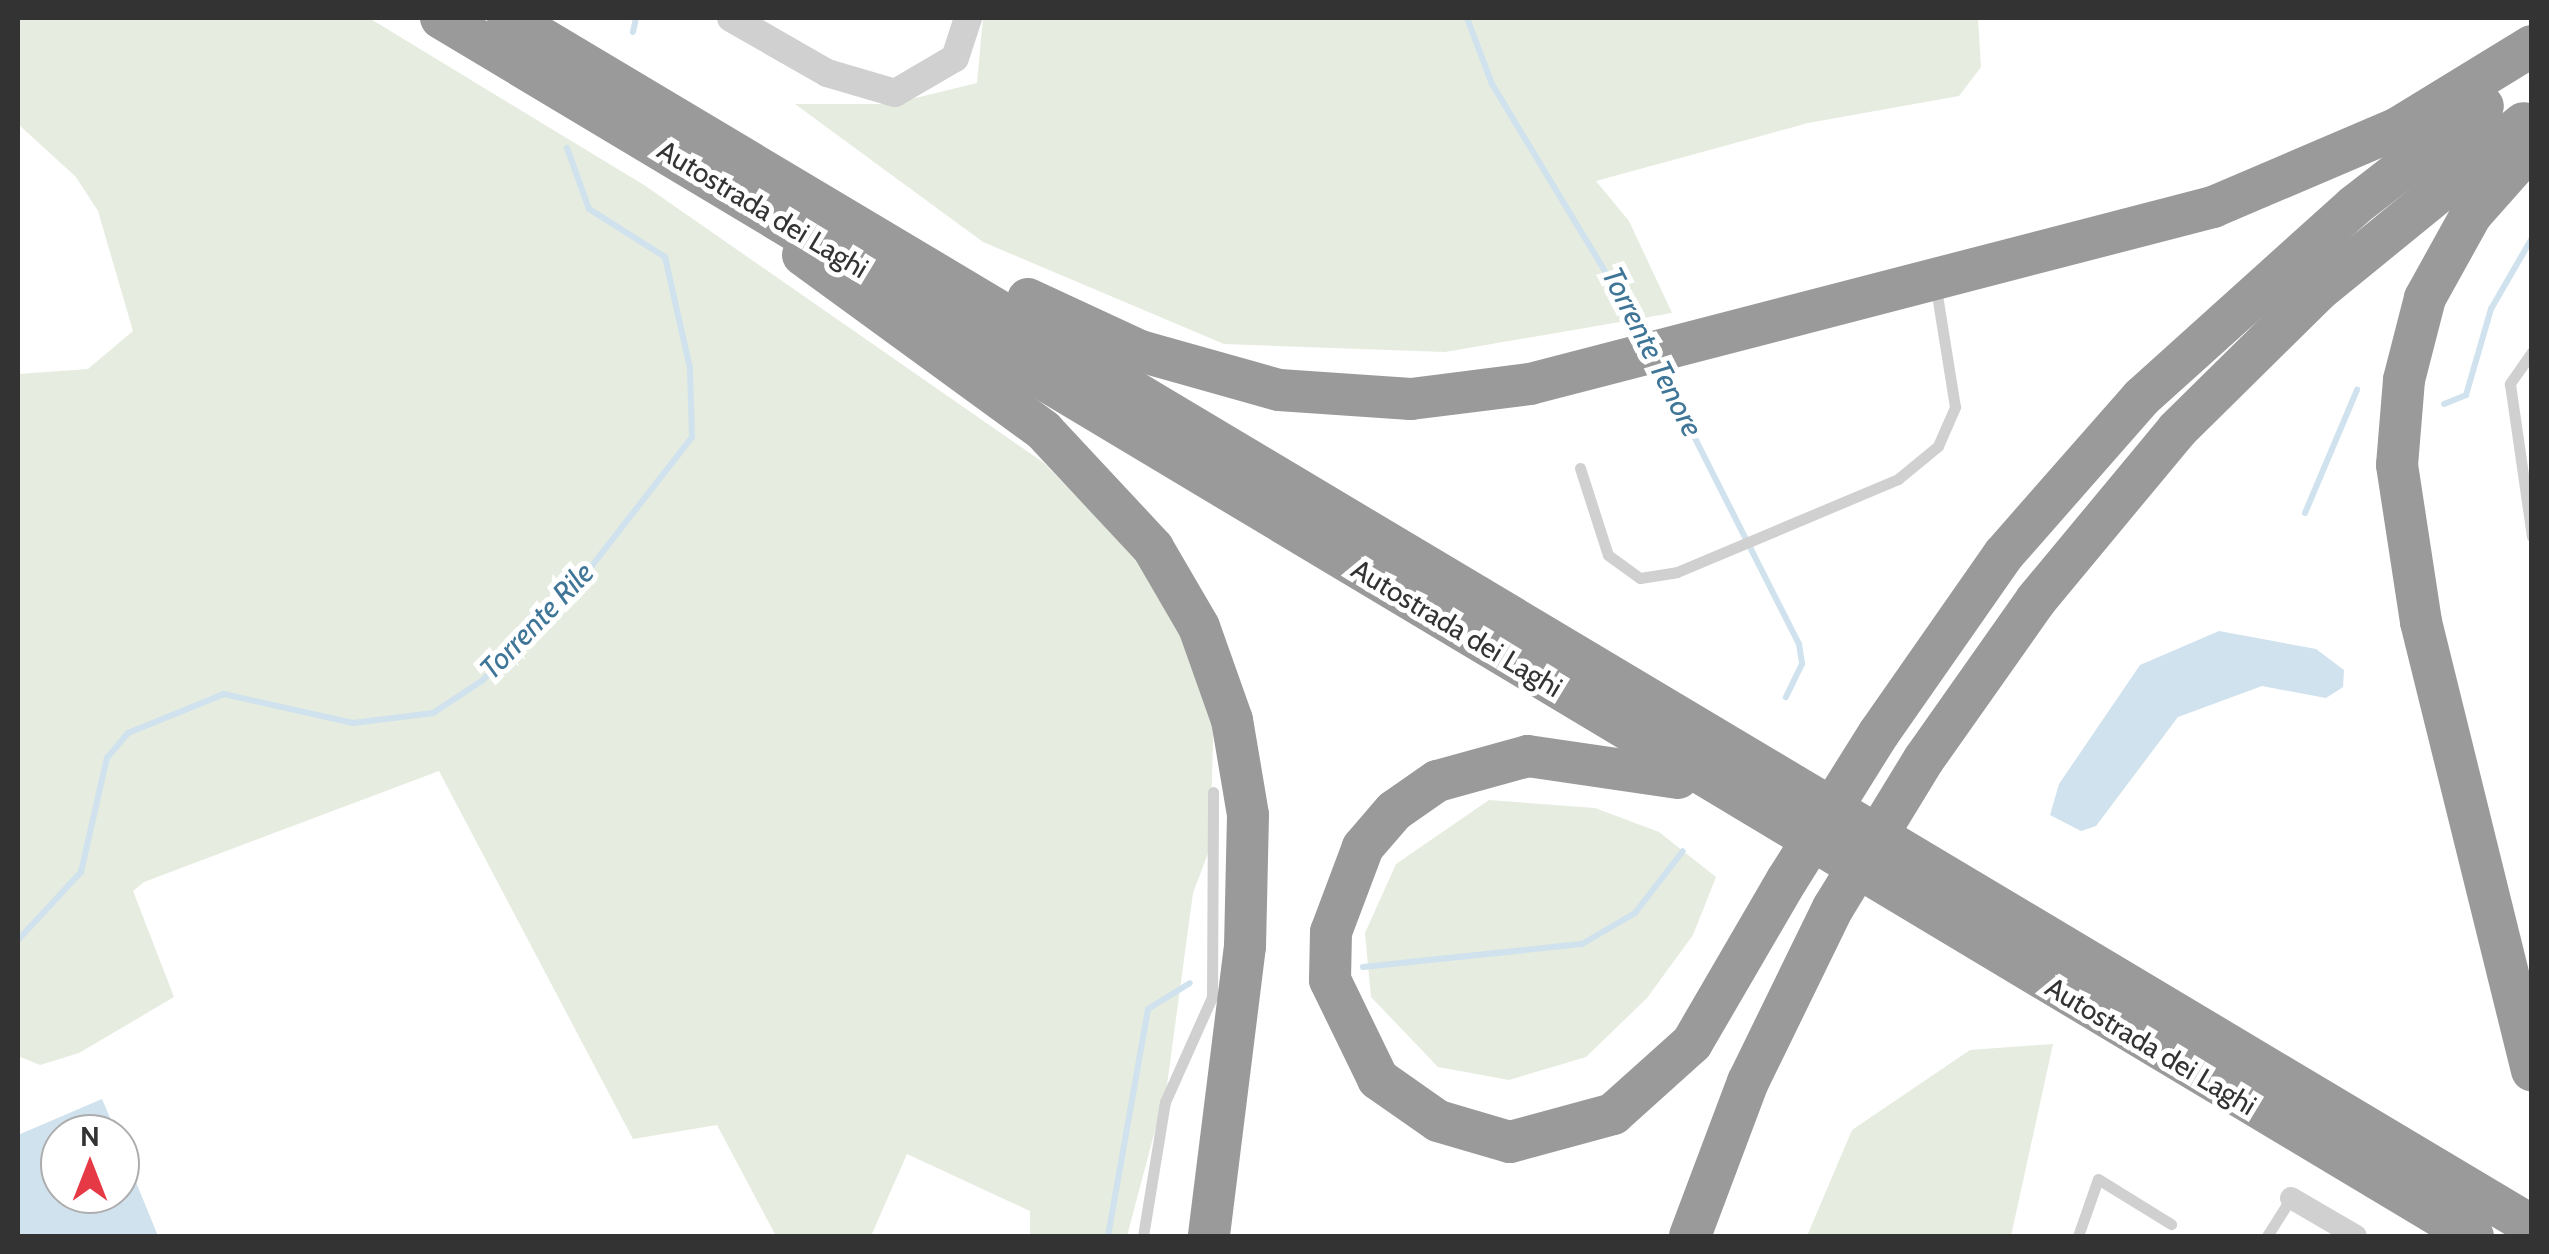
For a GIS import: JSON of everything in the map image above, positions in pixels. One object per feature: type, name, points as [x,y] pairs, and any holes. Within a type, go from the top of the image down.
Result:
[{"type":"highway","name":"Autostrada dei Laghi","points":[[442,18],[738,174],[2532,1226]]},
{"type":"highway","name":"Autostrada dei Laghi","points":[[508,18],[738,174],[1728,794],[2473,1236]]},
{"type":"highway","points":[[738,174],[906,230],[1100,333],[1212,376],[1411,399],[1618,362],[2144,228],[2282,181],[2398,128],[2532,46]]},
{"type":"highway","points":[[1728,794],[1648,768],[1528,756],[1437,781],[1394,812],[1363,847],[1331,932],[1330,980],[1363,1062],[1409,1103],[1478,1137],[1529,1138],[1614,1114],[1692,1043],[1879,733],[2004,554],[2142,397],[2354,206],[2532,71]]},
{"type":"highway","points":[[1690,1236],[1708,1181],[1833,908],[1924,759],[2036,600],[2176,430],[2319,290],[2532,118]]},
{"type":"highway","points":[[2532,146],[2471,215],[2425,298],[2404,380],[2397,465],[2414,590],[2532,1070]]},
{"type":"highway","points":[[738,174],[848,296],[1044,431],[1153,548],[1199,627],[1232,720],[1248,815],[1245,946],[1209,1236]]},
{"type":"street","points":[[730,18],[827,73],[895,93],[954,58],[968,18]]},
{"type":"street","points":[[2291,1198],[2356,1236]]},
{"type":"lane","points":[[1580,468],[1608,555],[1629,576],[1655,578],[1898,478],[1938,446],[1956,384],[1934,280]]},
{"type":"lane","points":[[2532,352],[2510,384],[2532,536]]},
{"type":"lane","points":[[1143,1236],[1165,1102],[1212,997],[1212,792]]},
{"type":"lane","points":[[2078,1236],[2098,1179],[2172,1224]]},
{"type":"lane","points":[[2267,1236],[2291,1198]]},
{"type":"shaded area","points":[[18,18],[369,18],[644,185],[1044,463],[1158,581],[1214,707],[1210,848],[1193,893],[1167,1085],[1127,1236],[1030,1236],[1030,1211],[907,1154],[871,1236],[776,1236],[717,1125],[633,1139],[439,771],[144,882],[133,891],[174,997],[79,1053],[40,1065],[18,1056],[18,374],[88,369],[133,331],[98,211],[76,177],[18,124]]},
{"type":"shaded area","points":[[983,18],[1978,18],[1981,67],[1959,96],[1808,123],[1596,181],[1629,221],[1672,313],[1445,352],[1224,344],[983,242],[795,104],[891,104],[977,83]]},
{"type":"shaded area","points":[[1489,800],[1595,808],[1659,832],[1716,877],[1693,935],[1647,998],[1586,1057],[1509,1080],[1438,1067],[1371,997],[1365,933],[1396,864]]},
{"type":"shaded area","points":[[2053,1044],[2011,1236],[1807,1236],[1852,1130],[1970,1050]]},
{"type":"water","points":[[2219,631],[2316,649],[2344,670],[2343,687],[2326,698],[2262,686],[2178,717],[2096,826],[2081,831],[2050,815],[2059,784],[2140,665]]},
{"type":"water","points":[[102,1099],[108,1114],[67,1114]]},
{"type":"water","points":[[40,1126],[40,1214],[140,1214],[140,1192],[158,1236],[18,1236],[18,1135]]},
{"type":"waterway","name":"Torrente Rile","points":[[633,32],[636,18]]},
{"type":"waterway","name":"Torrente Tenore","points":[[1467,18],[1492,84],[1645,338]]},
{"type":"waterway","name":"Torrente Rile","points":[[18,940],[81,872],[107,758],[128,733],[224,694],[353,723],[433,713],[483,680],[587,572],[692,437],[690,368],[665,257],[589,209],[567,148]]},
{"type":"waterway","points":[[2444,404],[2466,395],[2491,309],[2532,238]]},
{"type":"waterway","name":"Torrente Tenore","points":[[1659,367],[1799,644],[1802,664],[1786,697]]},
{"type":"waterway","points":[[2305,513],[2357,390]]},
{"type":"waterway","name":"Torrente Tenore","points":[[1363,967],[1582,944],[1635,913],[1683,851]]},
{"type":"waterway","name":"Torrente Tenore","points":[[1108,1236],[1148,1009],[1190,983]]}]
